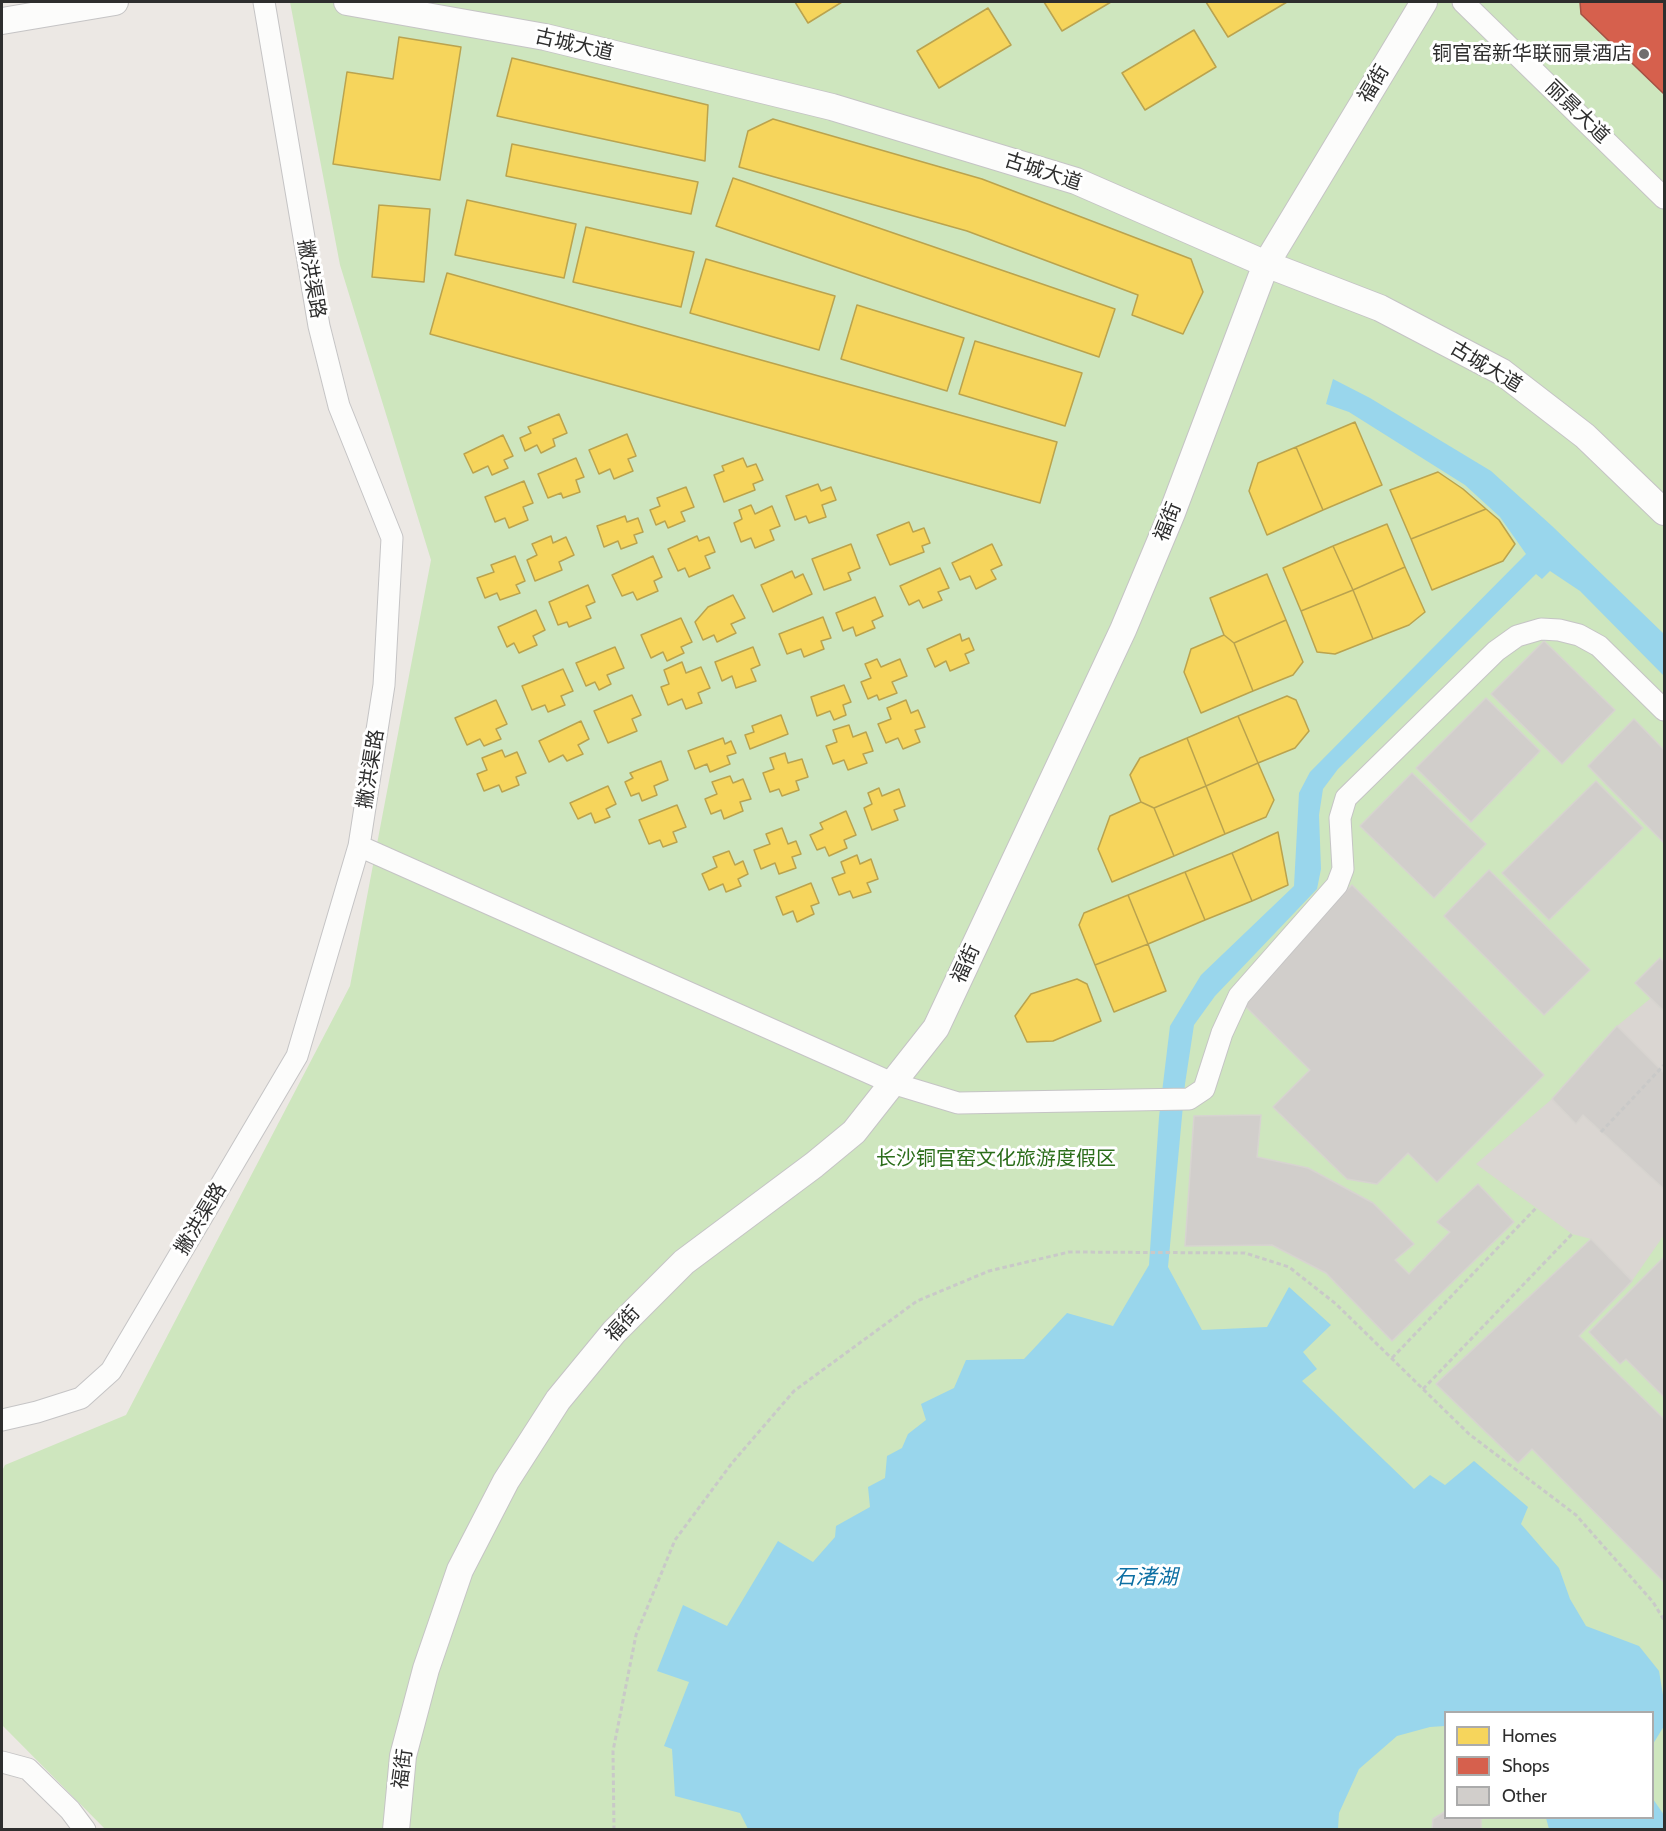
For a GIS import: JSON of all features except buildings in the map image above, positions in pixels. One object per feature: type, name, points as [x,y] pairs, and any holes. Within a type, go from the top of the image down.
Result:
[{"type":"street","points":[[2,21],[115,2]]},
{"type":"street","name":"撇洪渠路","points":[[2,1420],[81,1398],[111,1371],[297,1056],[358,846],[384,685],[392,538],[339,406],[319,326],[264,2]]},
{"type":"street","name":"古城大道","points":[[347,2],[545,37],[832,107],[1076,181],[1266,264],[1380,308],[1502,372],[1585,436],[1665,512]]},
{"type":"street","name":"福街","points":[[396,1830],[403,1756],[426,1669],[460,1570],[506,1481],[558,1400],[614,1332],[684,1262],[814,1165],[854,1132],[936,1028],[1123,630],[1172,513],[1266,264],[1424,2]]},
{"type":"street","name":"丽景大道","points":[[1463,2],[1665,198]]},
{"type":"street","points":[[358,846],[892,1083],[957,1103],[1189,1098],[1204,1089],[1222,1033],[1239,996],[1337,885],[1343,869],[1340,818],[1346,798],[1496,651],[1518,636],[1541,629],[1559,630],[1579,635],[1599,646],[1665,710]]},
{"type":"street","points":[[2,1762],[28,1769],[70,1810],[85,1830]]},
{"type":"path","points":[[1601,1132],[1665,1065]]},
{"type":"path","points":[[1392,1359],[1536,1208]]},
{"type":"path","points":[[1423,1389],[1572,1234]]},
{"type":"path","points":[[614,1830],[613,1751],[636,1635],[675,1540],[732,1463],[794,1391],[917,1300],[988,1271],[1069,1252],[1245,1253],[1289,1267],[1336,1304],[1470,1434],[1576,1515],[1653,1602],[1665,1620]]},
{"type":"green space","name":"长沙铜官窑文化旅游度假区","points":[[290,2],[1664,2],[1664,1829],[105,1829],[2,1725],[2,1471],[5,1465],[126,1415],[350,986],[431,560],[340,265]]},
{"type":"shaded area","points":[[1651,998],[1664,1012],[1664,1073],[1617,1026]]},
{"type":"shaded area","points":[[1552,1099],[1576,1124],[1583,1115],[1664,1189],[1664,1235],[1632,1281],[1591,1239],[1572,1234],[1476,1164]]},
{"type":"water","name":"石渚湖","points":[[1333,379],[1370,398],[1491,471],[1552,526],[1664,634],[1664,676],[1580,591],[1550,571],[1542,579],[1536,574],[1338,769],[1323,789],[1319,815],[1321,869],[1317,889],[1215,996],[1194,1025],[1185,1084],[1168,1267],[1202,1330],[1267,1327],[1289,1287],[1331,1325],[1303,1352],[1317,1369],[1302,1381],[1414,1489],[1430,1475],[1445,1485],[1474,1461],[1528,1507],[1521,1524],[1559,1568],[1570,1599],[1586,1626],[1639,1646],[1659,1671],[1664,1701],[1664,1726],[1654,1742],[1654,1711],[1444,1711],[1444,1726],[1430,1727],[1397,1736],[1359,1769],[1339,1813],[1338,1829],[748,1829],[740,1813],[675,1796],[672,1749],[664,1746],[689,1682],[657,1671],[683,1605],[727,1626],[778,1541],[813,1562],[835,1537],[836,1526],[870,1507],[868,1487],[885,1478],[887,1456],[902,1448],[908,1434],[926,1420],[921,1404],[954,1388],[966,1360],[1024,1359],[1067,1313],[1113,1326],[1149,1265],[1159,1117],[1170,1026],[1201,975],[1294,886],[1299,793],[1310,772],[1526,554],[1500,517],[1465,485],[1349,412],[1326,404]]},
{"type":"water","points":[[1654,1800],[1664,1815],[1664,1829],[1549,1829],[1546,1819],[1654,1819]]},
{"type":"place","name":"铜官窑新华联丽景酒店","points":[[1644,54]]}]
